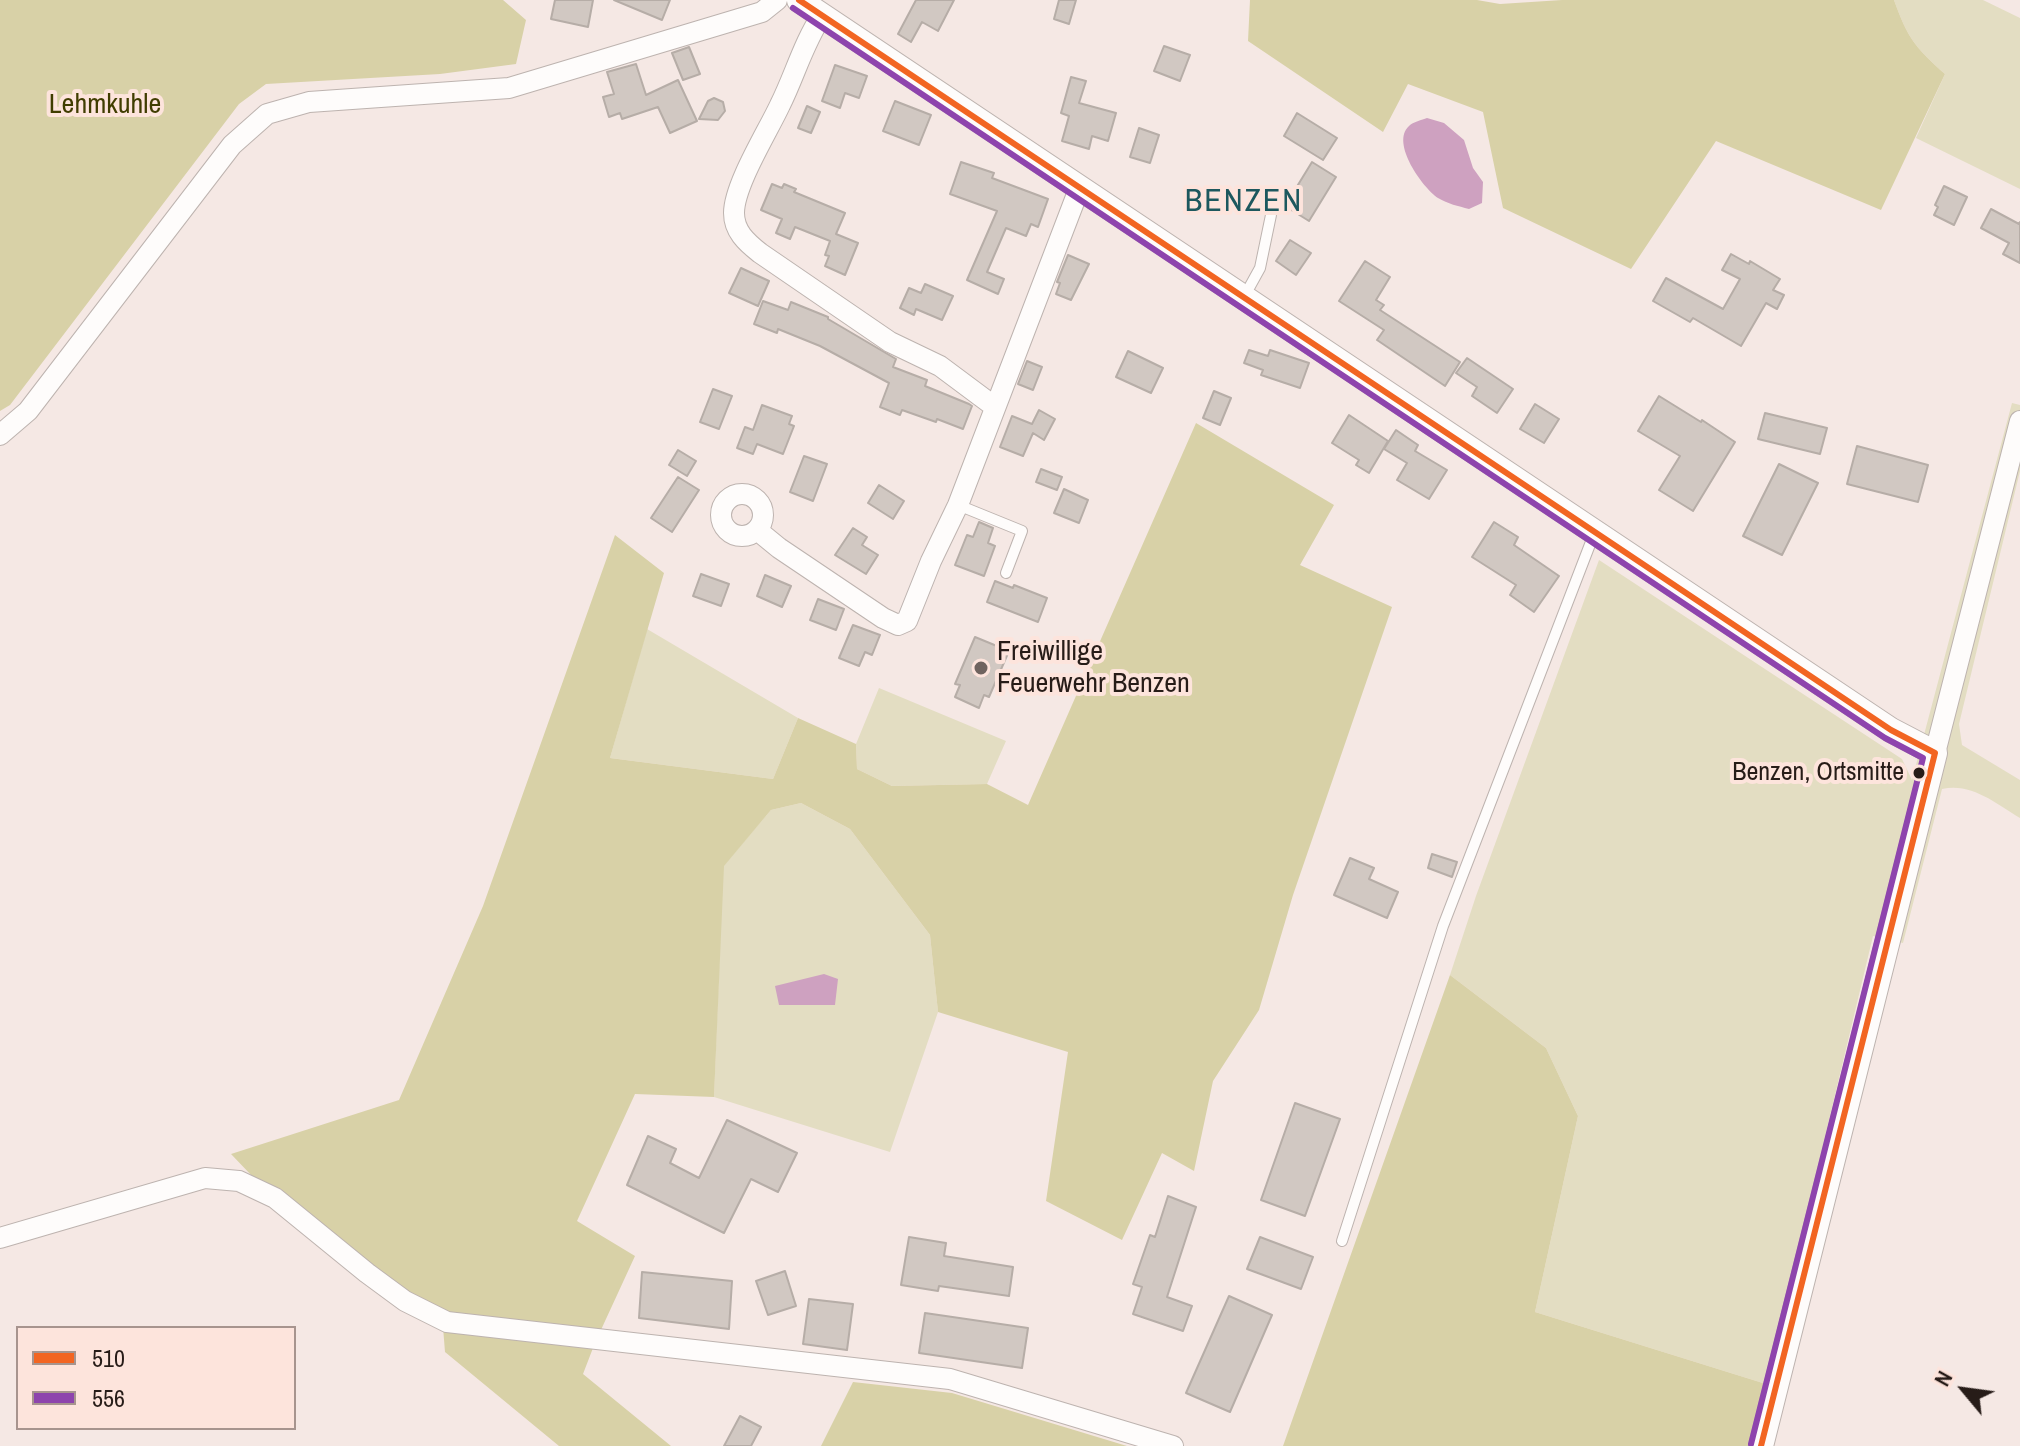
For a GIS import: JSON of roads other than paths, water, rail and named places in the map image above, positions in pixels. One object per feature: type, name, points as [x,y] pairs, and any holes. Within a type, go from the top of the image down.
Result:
[{"type":"street","points":[[0,435],[28,411],[232,145],[267,114],[309,102],[509,88],[762,12],[777,0]]},
{"type":"street","points":[[799,0],[1594,534],[1891,730],[1935,753]]},
{"type":"street","points":[[822,15],[808,37],[782,102],[761,137],[734,211],[736,226],[745,241],[760,253],[890,342],[940,366],[995,407]]},
{"type":"street","points":[[757,530],[883,618],[898,625],[904,624],[910,617],[931,561],[958,505],[1079,189]]},
{"type":"street","points":[[1761,1446],[2020,421]]},
{"type":"street","points":[[0,1238],[205,1178],[239,1181],[275,1198],[405,1301],[447,1322],[950,1379],[1173,1446]]},
{"type":"lane","points":[[1244,297],[1260,268],[1271,215]]},
{"type":"lane","points":[[958,505],[1022,531],[1006,573]]},
{"type":"lane","points":[[1342,1241],[1443,926],[1594,534]]},
{"type":"place","name":"Freiwillige Feuerwehr Benzen","points":[[981,668]]},
{"type":"place","name":"Benzen, Ortsmitte","points":[[1919,773]]},
{"type":"district","name":"BENZEN","points":[[1244,202]]},
{"type":"park label","name":"Lehmkuhle","points":[[105,105]]}]
